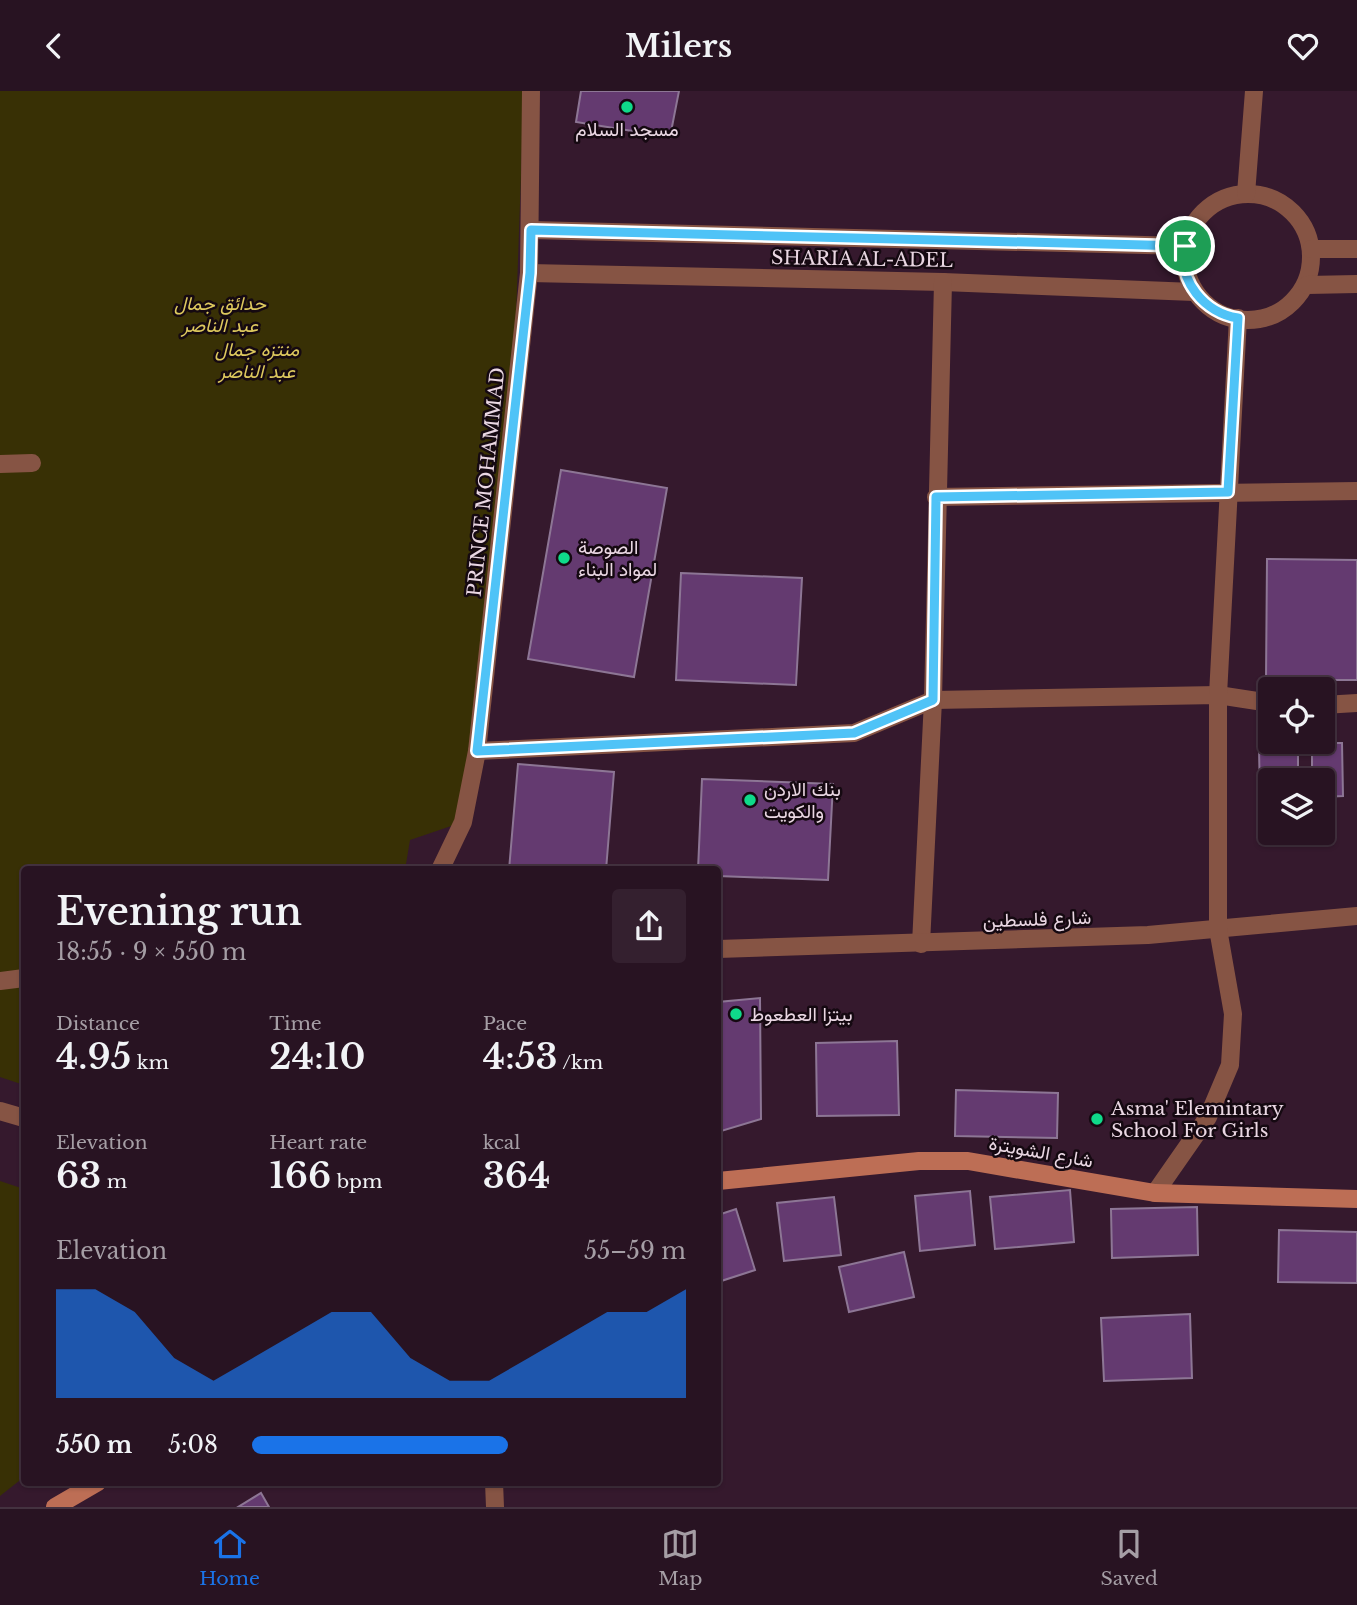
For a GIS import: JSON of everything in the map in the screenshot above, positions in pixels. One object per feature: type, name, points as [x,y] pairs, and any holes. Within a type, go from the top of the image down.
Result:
[{"type":"main road","name":"شارع الشويترة","points":[[721,1181],[919,1161],[968,1161],[1155,1193],[1327,1196],[1357,1199]]},
{"type":"main road","points":[[55,1507],[91,1486]]},
{"type":"street","name":"PRINCE MOHAMMAD","points":[[442,866],[463,822],[477,751],[530,273],[531,91]]},
{"type":"street","points":[[1246,194],[1254,91]]},
{"type":"street","points":[[1236,194],[1246,194],[1277,201],[1294,214],[1311,249],[1307,285],[1296,299],[1267,316],[1238,318],[1209,307],[1194,292],[1186,274],[1185,246],[1188,233],[1199,215],[1216,202],[1236,194]]},
{"type":"street","name":"SHARIA AL-ADEL","points":[[531,230],[1185,246]]},
{"type":"street","points":[[1311,249],[1357,249]]},
{"type":"street","name":"SHARIA AL-ADEL","points":[[530,273],[943,282],[1194,292]]},
{"type":"street","points":[[921,944],[933,700],[943,282]]},
{"type":"street","points":[[1307,285],[1357,284]]},
{"type":"street","points":[[1155,1193],[1208,1118],[1230,1065],[1233,1014],[1218,929],[1218,695],[1238,318]]},
{"type":"street","points":[[0,464],[32,463]]},
{"type":"street","points":[[936,497],[1357,491]]},
{"type":"street","points":[[477,751],[854,733],[933,700],[1218,695],[1258,701]]},
{"type":"street","points":[[1335,704],[1357,703]]},
{"type":"street","name":"شارع فلسطين","points":[[721,949],[1148,935],[1357,916]]},
{"type":"street","points":[[0,981],[21,978]]},
{"type":"street","points":[[0,1111],[21,1117]]},
{"type":"street","points":[[494,1486],[495,1507]]},
{"type":"green space","name":"منتزه جمال عبد الناصر","points":[[0,91],[524,91],[512,429],[463,822],[410,840],[406,866],[21,866],[21,1084],[0,1077]]},
{"type":"green space","points":[[0,1181],[21,1188],[21,1479],[0,1496]]},
{"type":"building","name":"مسجد السلام","points":[[581,91],[679,91],[670,137],[576,122]]},
{"type":"building","points":[[561,470],[667,488],[634,677],[528,659]]},
{"type":"building","points":[[1267,559],[1357,560],[1357,680],[1335,680],[1335,677],[1266,677]]},
{"type":"building","points":[[681,573],[802,578],[796,685],[676,680]]},
{"type":"building","points":[[1335,743],[1342,743],[1343,796],[1335,796],[1335,768],[1312,768],[1312,754],[1335,754]]},
{"type":"building","points":[[1259,754],[1298,754],[1298,768],[1259,768]]},
{"type":"building","points":[[518,764],[614,772],[606,866],[509,866]]},
{"type":"building","points":[[702,779],[833,784],[828,880],[721,876],[721,866],[698,866]]},
{"type":"building","points":[[760,998],[761,1119],[721,1131],[721,1002]]},
{"type":"building","points":[[897,1041],[899,1115],[817,1116],[816,1043]]},
{"type":"building","points":[[956,1090],[1058,1093],[1057,1138],[955,1136]]},
{"type":"building","points":[[1070,1190],[1074,1242],[995,1249],[990,1197]]},
{"type":"building","points":[[970,1191],[975,1245],[920,1251],[915,1196]]},
{"type":"building","points":[[834,1197],[841,1255],[784,1261],[777,1203]]},
{"type":"building","points":[[1197,1207],[1198,1255],[1112,1258],[1111,1209]]},
{"type":"building","points":[[736,1209],[755,1270],[721,1281],[721,1214]]},
{"type":"building","points":[[1279,1230],[1357,1232],[1357,1283],[1278,1282]]},
{"type":"building","points":[[904,1252],[914,1297],[849,1312],[839,1267]]},
{"type":"building","points":[[1190,1314],[1192,1378],[1104,1381],[1101,1318]]},
{"type":"building","points":[[261,1493],[269,1507],[238,1507]]},
{"type":"place","name":"مسجد السلام","points":[[627,107]]},
{"type":"place","name":"الصوصة لمواد البناء","points":[[564,558]]},
{"type":"place","name":"بنك الاردن والكويت","points":[[750,800]]},
{"type":"place","name":"بيتزا العطعوط","points":[[736,1014]]},
{"type":"place","name":"Asma' Elemintary School For Girls","points":[[1097,1119]]},
{"type":"route","points":[[531,230],[1185,246],[1186,274],[1194,292],[1209,307],[1226,316],[1238,318],[1228,492],[936,497],[933,700],[854,733],[477,751],[530,273],[531,230]]},
{"type":"park label","name":"حدائق جمال عبد الناصر","points":[[220,314]]}]
